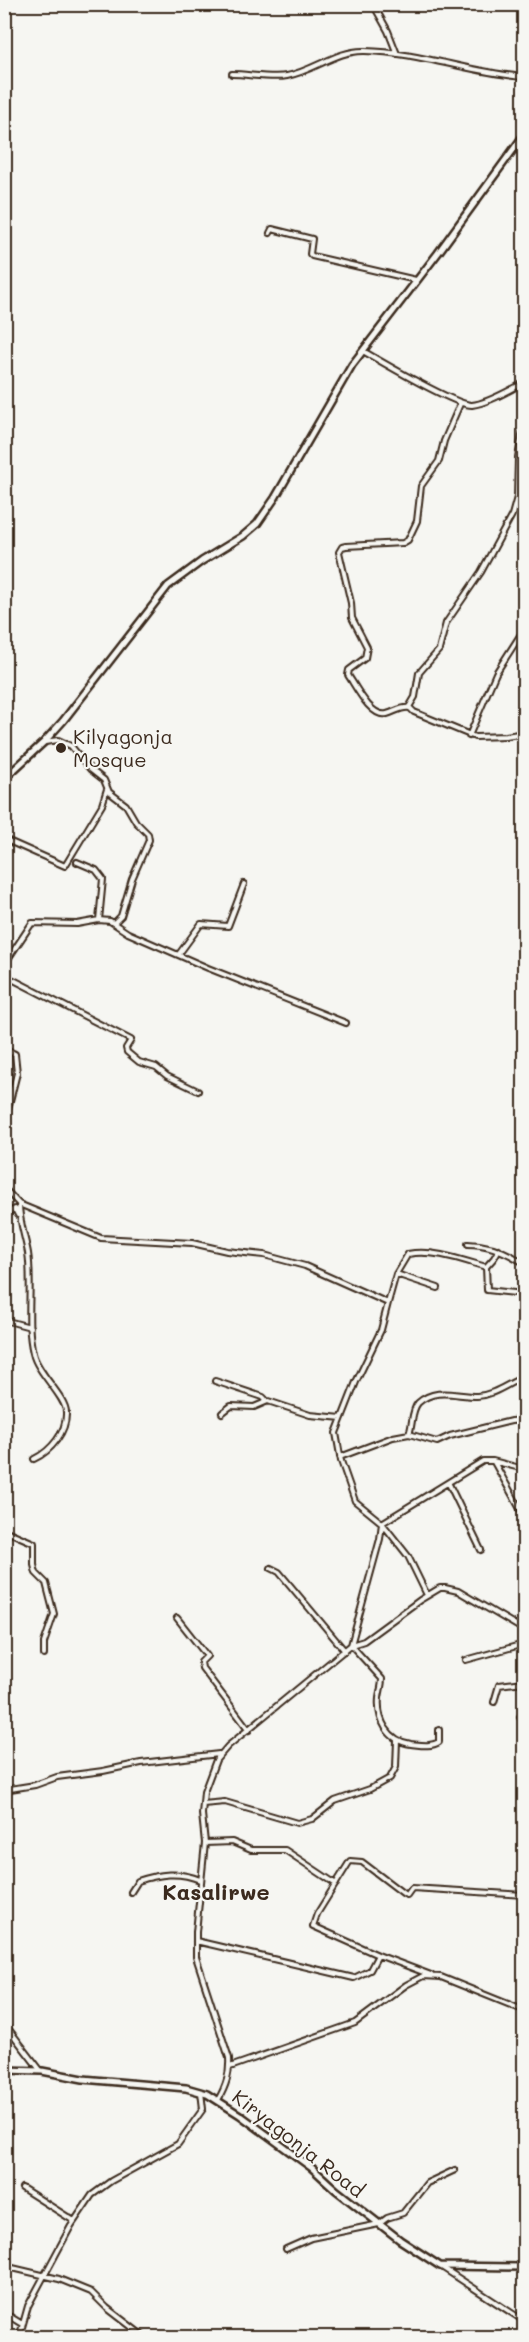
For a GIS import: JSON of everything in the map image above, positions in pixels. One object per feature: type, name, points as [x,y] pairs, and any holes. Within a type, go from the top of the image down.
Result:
[{"type":"street","points":[[373,4],[388,31],[397,54]]},
{"type":"street","points":[[232,74],[285,76],[356,51],[397,54],[525,77]]},
{"type":"street","points":[[4,779],[44,742],[83,697],[165,589],[257,524],[275,498],[340,383],[362,350],[525,135]]},
{"type":"street","points":[[270,232],[272,229],[312,239],[310,254],[312,256],[416,280]]},
{"type":"street","points":[[362,350],[460,404],[480,403],[525,383]]},
{"type":"street","points":[[460,404],[444,441],[439,461],[421,486],[417,520],[408,540],[403,543],[346,546],[342,547],[339,552],[351,603],[352,618],[367,647],[365,658],[349,670],[348,675],[374,712],[384,715],[404,707],[410,708],[469,736],[506,736],[525,733]]},
{"type":"street","points":[[410,708],[415,697],[419,673],[439,650],[446,623],[480,572],[512,515],[517,497],[518,457],[525,424]]},
{"type":"street","points":[[469,736],[496,673],[521,634],[525,620]]},
{"type":"street","points":[[44,742],[58,740],[71,746],[90,769],[104,780],[112,796],[126,805],[136,822],[148,834],[149,837],[132,879],[122,916],[114,923]]},
{"type":"street","points":[[4,839],[65,866],[102,805],[107,789]]},
{"type":"street","points":[[77,862],[96,870],[103,879],[99,920]]},
{"type":"street","points":[[179,954],[201,924],[221,927],[230,924],[244,884]]},
{"type":"street","points":[[4,965],[32,923],[77,924],[99,920],[114,923],[128,933],[254,987],[346,1023]]},
{"type":"street","points":[[4,975],[130,1040],[126,1048],[127,1052],[139,1062],[156,1067],[167,1076],[198,1091]]},
{"type":"street","points":[[4,1049],[15,1054],[18,1073],[4,1125]]},
{"type":"street","points":[[4,1188],[19,1204],[101,1238],[192,1243],[288,1260],[388,1303]]},
{"type":"street","points":[[19,1204],[19,1216],[28,1254],[33,1354],[37,1364],[64,1403],[66,1412],[64,1425],[57,1440],[45,1454],[34,1459]]},
{"type":"street","points":[[4,1214],[15,1209],[19,1216]]},
{"type":"street","points":[[468,1244],[482,1244],[525,1263]]},
{"type":"street","points":[[499,1250],[486,1267],[487,1290],[525,1294]]},
{"type":"street","points":[[427,1595],[408,1556],[382,1523],[355,1501],[340,1457],[336,1433],[356,1382],[381,1330],[396,1274],[408,1254],[415,1252],[463,1260],[486,1267]]},
{"type":"street","points":[[396,1274],[438,1288]]},
{"type":"street","points":[[4,1320],[30,1327]]},
{"type":"street","points":[[409,1434],[415,1408],[419,1402],[435,1393],[478,1396],[496,1392],[508,1383],[525,1377]]},
{"type":"street","points":[[215,1381],[263,1397],[264,1402]]},
{"type":"street","points":[[222,1413],[231,1406],[254,1407],[268,1401],[286,1405],[310,1415],[342,1418]]},
{"type":"street","points":[[340,1457],[393,1437],[409,1434],[437,1442],[450,1436],[511,1421],[525,1420]]},
{"type":"street","points":[[351,1645],[382,1523],[483,1461],[493,1461],[525,1469]]},
{"type":"street","points":[[493,1461],[525,1516]]},
{"type":"street","points":[[448,1484],[480,1550]]},
{"type":"street","points":[[4,1530],[34,1543],[36,1573],[46,1583],[54,1614],[44,1643],[44,1655]]},
{"type":"street","points":[[272,1568],[279,1572],[345,1650]]},
{"type":"street","points":[[218,2100],[226,2084],[230,2067],[210,1999],[197,1966],[196,1941],[205,1843],[204,1792],[220,1754],[351,1645],[364,1641],[440,1588],[459,1591],[525,1630]]},
{"type":"street","points":[[177,1618],[207,1656],[201,1662],[202,1668],[249,1730]]},
{"type":"street","points":[[466,1660],[525,1644]]},
{"type":"street","points":[[351,1645],[382,1679],[379,1700],[381,1719],[392,1737],[411,1744],[434,1745],[439,1742],[439,1730]]},
{"type":"street","points":[[494,1702],[499,1685],[525,1682]]},
{"type":"street","points":[[203,1804],[225,1802],[297,1823],[312,1819],[335,1801],[370,1789],[390,1778],[396,1767],[398,1740]]},
{"type":"street","points":[[4,1790],[35,1785],[57,1777],[111,1770],[136,1763],[220,1754]]},
{"type":"street","points":[[205,1843],[232,1842],[251,1850],[285,1850],[336,1884]]},
{"type":"street","points":[[518,2008],[378,1955],[313,1926],[317,1914],[350,1861],[356,1860],[407,1895],[412,1888],[525,1895]]},
{"type":"street","points":[[131,1892],[138,1881],[153,1876],[179,1874],[200,1881]]},
{"type":"street","points":[[196,1941],[354,1978],[370,1970],[378,1955]]},
{"type":"street","points":[[230,2067],[346,2027],[363,2018],[406,1985],[423,1976],[431,1975]]},
{"type":"street","points":[[4,2023],[42,2071]]},
{"type":"street","name":"Kiryagonja Road","points":[[4,2070],[42,2071],[83,2079],[186,2088],[201,2092],[218,2100],[312,2168],[379,2224],[440,2266]]},
{"type":"street","points":[[19,2337],[28,2306],[43,2276],[74,2221],[95,2192],[134,2167],[178,2144],[202,2109],[201,2092]]},
{"type":"street","points":[[286,2249],[311,2238],[379,2224],[387,2218],[403,2213],[427,2183],[455,2170]]},
{"type":"street","points":[[22,2188],[74,2221]]},
{"type":"street","points":[[4,2252],[8,2256],[7,2267],[59,2279],[91,2292],[107,2308],[146,2337]]},
{"type":"street","points":[[440,2266],[525,2267]]},
{"type":"street","points":[[440,2266],[525,2321]]},
{"type":"street","points":[[4,2313],[22,2324]]},
{"type":"place","name":"Kilyagonja Mosque","points":[[61,748]]},
{"type":"district","name":"Kasalirwe","points":[[216,1891]]}]
